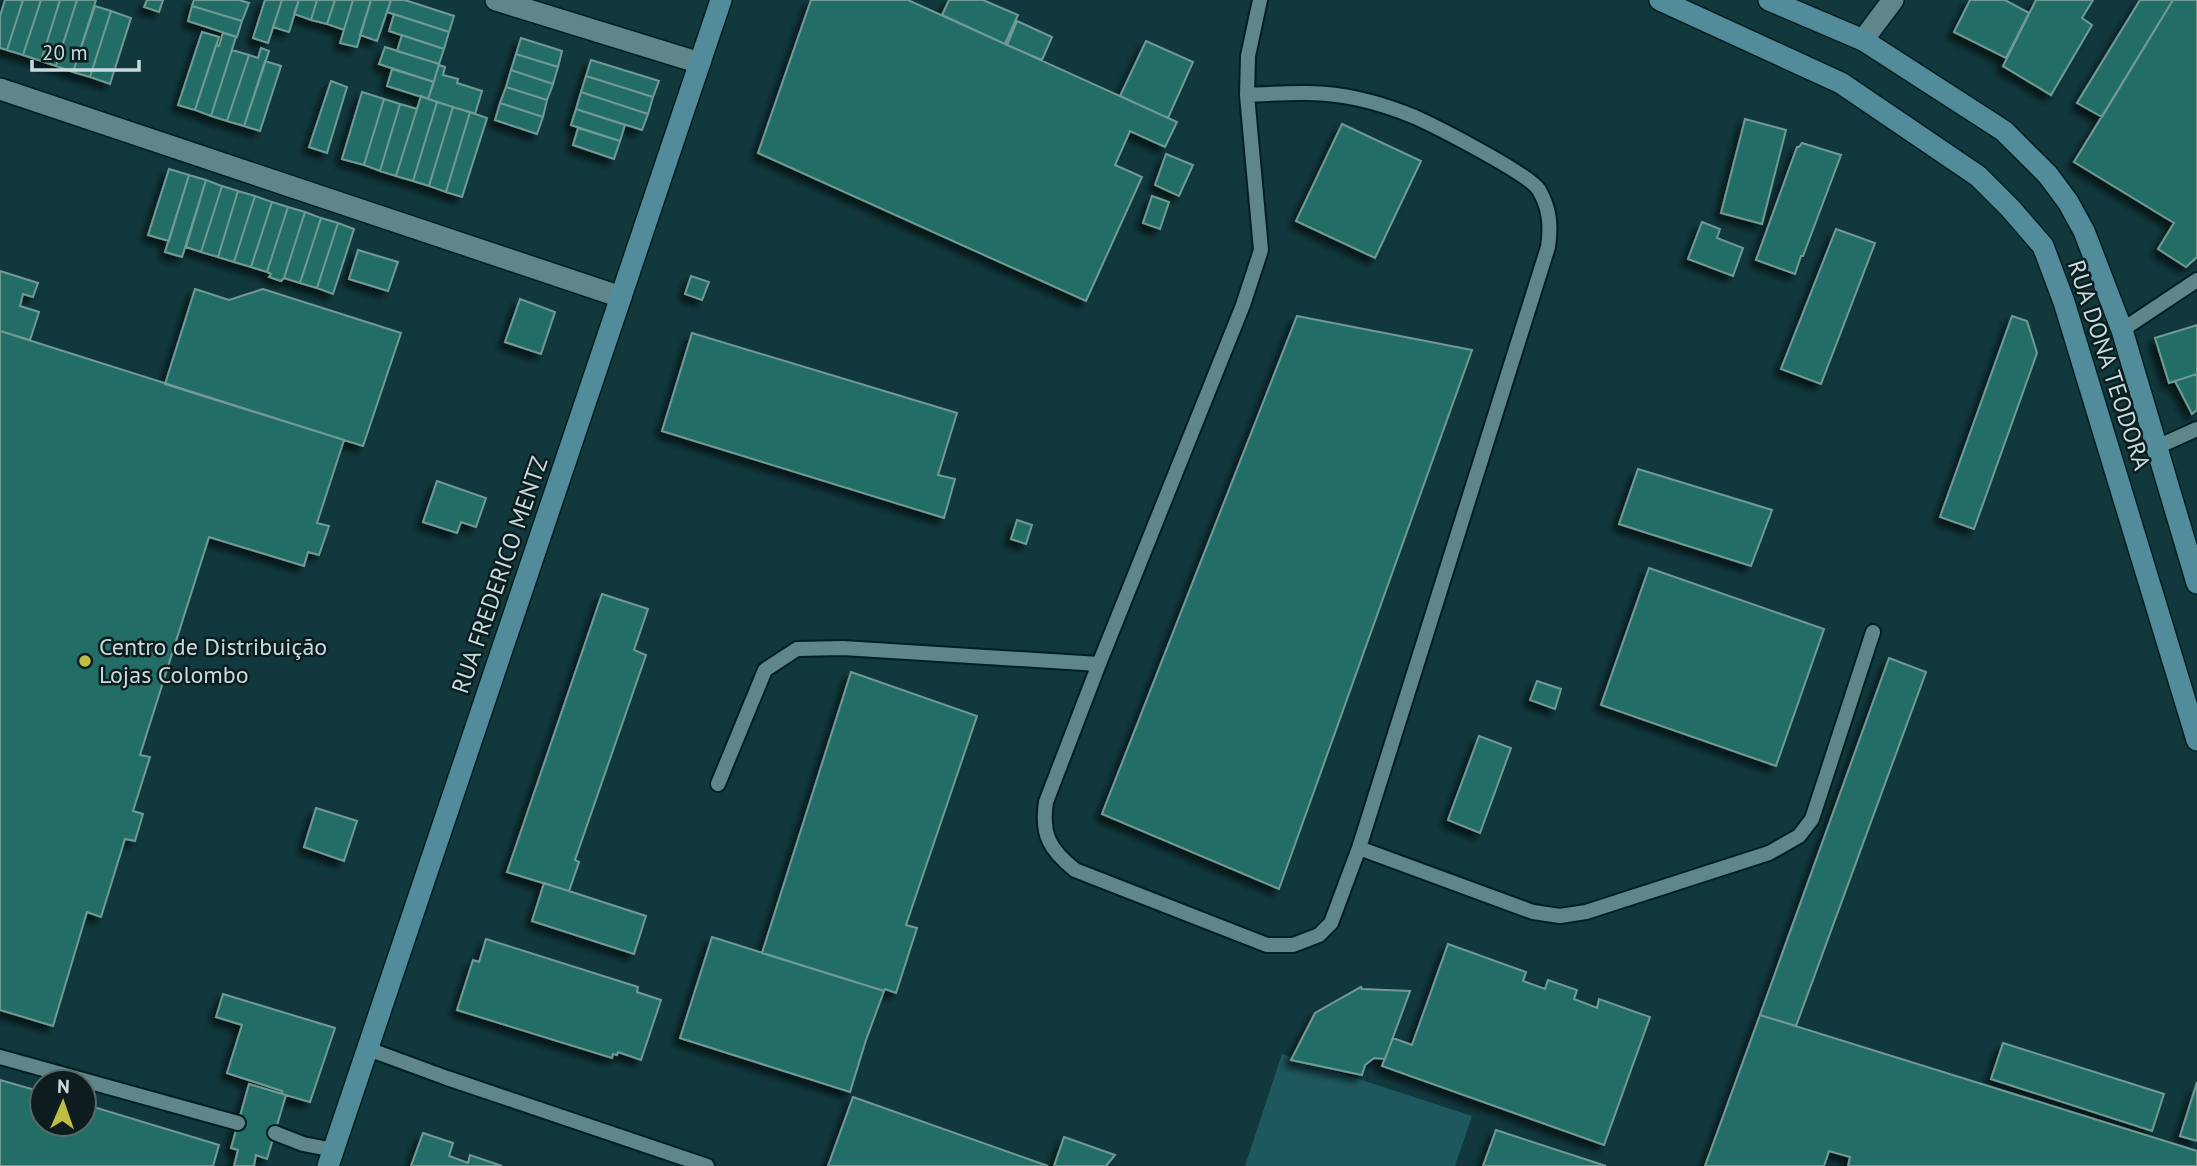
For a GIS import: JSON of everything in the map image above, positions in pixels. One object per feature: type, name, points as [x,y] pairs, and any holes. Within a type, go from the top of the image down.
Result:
[{"type":"main road","name":"RUA FREDERICO MENTZ","points":[[331,1158],[721,0]]},
{"type":"main road","name":"RUA DONA TEODORA","points":[[1660,0],[1841,83],[1978,176],[2043,246],[2064,302],[2197,740]]},
{"type":"main road","name":"RUA DONA TEODORA","points":[[1769,0],[1863,40],[2004,131],[2048,175],[2068,202],[2084,231],[2122,330],[2197,583]]},
{"type":"street","points":[[496,0],[700,64]]},
{"type":"street","points":[[1863,40],[1893,0]]},
{"type":"street","points":[[0,89],[621,297]]},
{"type":"lane","points":[[1247,95],[1303,92],[1358,98],[1415,117],[1522,174],[1538,188],[1551,225],[1544,260],[1359,848],[1331,923],[1319,935],[1293,944],[1267,945],[1075,870],[1059,857],[1048,839],[1043,822],[1046,802],[1243,305],[1261,250],[1247,95],[1248,56],[1260,0]]},
{"type":"lane","points":[[2122,330],[2197,280]]},
{"type":"lane","points":[[2157,447],[2197,429]]},
{"type":"lane","points":[[1359,848],[1534,912],[1560,916],[1586,912],[1769,853],[1799,836],[1812,819],[1873,632]]},
{"type":"lane","points":[[718,784],[765,670],[797,649],[843,648],[1099,664]]},
{"type":"lane","points":[[368,1049],[707,1166]]},
{"type":"lane","points":[[0,1057],[238,1123]]},
{"type":"lane","points":[[275,1133],[331,1158]]},
{"type":"shaded area","points":[[1282,1054],[1472,1116],[1455,1166],[1245,1166]]},
{"type":"building","points":[[5,0],[23,0],[7,50],[0,48],[0,16]]},
{"type":"building","points":[[23,0],[41,0],[23,55],[7,50]]},
{"type":"building","points":[[41,0],[60,0],[41,61],[23,55]]},
{"type":"building","points":[[60,0],[77,0],[56,66],[41,61]]},
{"type":"building","points":[[77,0],[96,0],[73,72],[56,66]]},
{"type":"building","points":[[147,0],[163,0],[159,12],[144,7]]},
{"type":"building","points":[[194,0],[239,0],[249,3],[242,21],[192,6]]},
{"type":"building","points":[[265,0],[282,0],[268,43],[253,38]]},
{"type":"building","points":[[282,0],[299,0],[289,32],[273,27]]},
{"type":"building","points":[[299,0],[317,0],[311,20],[294,14]]},
{"type":"building","points":[[317,0],[335,0],[327,24],[311,20]]},
{"type":"building","points":[[335,0],[353,0],[344,30],[327,24]]},
{"type":"building","points":[[353,0],[371,0],[357,47],[340,43]]},
{"type":"building","points":[[371,0],[391,0],[377,41],[360,35]]},
{"type":"building","points":[[391,0],[405,0],[454,16],[449,32],[387,12]]},
{"type":"building","points":[[811,0],[908,0],[1177,122],[1165,147],[1130,131],[1115,165],[1142,177],[1086,301],[758,153]]},
{"type":"building","points":[[949,0],[983,0],[1018,15],[1005,44],[942,15]]},
{"type":"building","points":[[1970,0],[2005,0],[2029,13],[2006,58],[1954,32]]},
{"type":"building","points":[[2036,0],[2093,0],[2082,18],[2092,25],[2051,95],[2003,66]]},
{"type":"building","points":[[2140,0],[2173,0],[2102,117],[2077,103]]},
{"type":"building","points":[[2173,0],[2197,0],[2197,257],[2186,267],[2158,249],[2174,223],[2074,162]]},
{"type":"building","points":[[95,6],[111,11],[90,77],[73,72]]},
{"type":"building","points":[[192,6],[242,21],[237,37],[188,21]]},
{"type":"building","points":[[111,11],[131,18],[110,84],[90,77]]},
{"type":"building","points":[[394,14],[449,32],[444,49],[389,31]]},
{"type":"building","points":[[1017,21],[1052,37],[1042,60],[1007,45]]},
{"type":"building","points":[[202,32],[219,37],[195,110],[178,105]]},
{"type":"building","points":[[223,33],[236,37],[211,116],[195,110],[216,45],[219,46]]},
{"type":"building","points":[[402,35],[444,49],[439,64],[397,51]]},
{"type":"building","points":[[521,38],[562,51],[558,67],[516,54]]},
{"type":"building","points":[[1146,41],[1193,62],[1168,118],[1120,96]]},
{"type":"building","points":[[385,47],[439,64],[434,82],[379,64]]},
{"type":"building","points":[[261,48],[269,51],[244,126],[227,121],[249,55],[258,58]]},
{"type":"building","points":[[232,50],[249,55],[227,121],[211,116]]},
{"type":"building","points":[[516,54],[558,67],[553,84],[511,70]]},
{"type":"building","points":[[591,60],[659,81],[653,97],[586,76]]},
{"type":"building","points":[[265,61],[281,66],[260,131],[244,126]]},
{"type":"building","points":[[439,65],[445,67],[443,75],[482,91],[475,114],[428,99]]},
{"type":"building","points":[[392,69],[434,82],[428,99],[387,86]]},
{"type":"building","points":[[511,70],[553,84],[547,100],[506,87]]},
{"type":"building","points":[[586,76],[653,97],[648,114],[581,92]]},
{"type":"building","points":[[331,81],[347,87],[327,153],[309,147]]},
{"type":"building","points":[[506,87],[547,100],[543,117],[500,103]]},
{"type":"building","points":[[362,92],[384,99],[364,165],[342,159]]},
{"type":"building","points":[[581,92],[648,114],[642,130],[576,109]]},
{"type":"building","points":[[421,96],[437,102],[413,181],[396,176]]},
{"type":"building","points":[[384,99],[400,104],[380,171],[364,165]]},
{"type":"building","points":[[437,102],[453,107],[429,186],[413,181]]},
{"type":"building","points":[[500,103],[543,117],[537,134],[495,120]]},
{"type":"building","points":[[400,104],[417,109],[396,176],[380,171]]},
{"type":"building","points":[[453,107],[470,112],[446,192],[429,186]]},
{"type":"building","points":[[576,109],[625,125],[620,141],[571,125]]},
{"type":"building","points":[[470,112],[487,118],[462,197],[446,192]]},
{"type":"building","points":[[1745,119],[1786,130],[1762,224],[1721,213]]},
{"type":"building","points":[[1342,124],[1421,161],[1375,258],[1296,221]]},
{"type":"building","points":[[578,128],[620,141],[614,159],[573,145]]},
{"type":"building","points":[[1802,143],[1841,155],[1795,274],[1756,260],[1797,147]]},
{"type":"building","points":[[1166,154],[1193,165],[1179,196],[1155,185]]},
{"type":"building","points":[[169,169],[189,175],[169,241],[148,235]]},
{"type":"building","points":[[189,175],[206,180],[182,257],[165,252]]},
{"type":"building","points":[[206,180],[222,186],[201,252],[186,247]]},
{"type":"building","points":[[222,186],[238,191],[218,257],[201,252]]},
{"type":"building","points":[[238,191],[255,196],[234,262],[218,257]]},
{"type":"building","points":[[255,196],[272,202],[251,267],[234,262]]},
{"type":"building","points":[[1152,196],[1169,202],[1160,229],[1143,223]]},
{"type":"building","points":[[272,202],[288,207],[267,272],[251,267]]},
{"type":"building","points":[[288,207],[305,212],[281,281],[269,277],[271,274],[267,272]]},
{"type":"building","points":[[305,212],[321,218],[300,283],[284,278]]},
{"type":"building","points":[[321,218],[338,223],[317,288],[300,283]]},
{"type":"building","points":[[1702,222],[1720,229],[1717,238],[1743,248],[1733,276],[1688,259]]},
{"type":"building","points":[[338,223],[354,229],[333,294],[317,288]]},
{"type":"building","points":[[1836,229],[1875,243],[1821,384],[1781,369]]},
{"type":"building","points":[[358,250],[398,262],[388,291],[349,279]]},
{"type":"building","points":[[0,271],[38,283],[33,297],[23,294],[20,306],[39,312],[30,340],[0,331]]},
{"type":"building","points":[[691,276],[709,282],[702,300],[685,294]]},
{"type":"building","points":[[195,289],[229,300],[263,289],[401,333],[363,446],[165,384]]},
{"type":"building","points":[[520,299],[555,312],[541,354],[505,342]]},
{"type":"building","points":[[1297,316],[1472,350],[1279,889],[1102,814]]},
{"type":"building","points":[[2012,316],[2027,321],[2037,353],[1974,529],[1940,517]]},
{"type":"building","points":[[2197,325],[2197,374],[2169,383],[2155,338]]},
{"type":"building","name":"Centro de Distribuição Lojas Colombo","points":[[0,331],[344,440],[317,523],[329,526],[319,555],[308,552],[304,566],[209,537],[140,755],[150,757],[133,811],[143,814],[135,841],[125,839],[101,917],[87,912],[53,1026],[0,1010]]},
{"type":"building","points":[[692,333],[957,413],[938,475],[955,479],[944,518],[662,431]]},
{"type":"building","points":[[2197,374],[2197,410],[2192,414],[2175,381]]},
{"type":"building","points":[[1638,469],[1772,510],[1751,566],[1619,524]]},
{"type":"building","points":[[437,481],[486,498],[476,527],[461,522],[457,533],[423,522]]},
{"type":"building","points":[[1017,520],[1032,525],[1026,544],[1011,539]]},
{"type":"building","points":[[1649,568],[1824,629],[1776,766],[1601,705]]},
{"type":"building","points":[[602,594],[648,609],[634,650],[646,655],[575,860],[579,862],[569,891],[507,872]]},
{"type":"building","points":[[1889,658],[1926,672],[1796,1026],[1760,1015]]},
{"type":"building","points":[[851,672],[977,716],[906,925],[917,928],[896,993],[762,953]]},
{"type":"building","points":[[1537,681],[1561,689],[1555,709],[1530,700]]},
{"type":"building","points":[[1479,736],[1511,748],[1480,833],[1448,820]]},
{"type":"building","points":[[316,808],[357,821],[344,861],[304,847]]},
{"type":"building","points":[[544,883],[646,916],[634,954],[532,921]]},
{"type":"building","points":[[712,937],[884,991],[850,1092],[680,1038]]},
{"type":"building","points":[[486,939],[638,987],[637,992],[661,1000],[641,1060],[618,1052],[617,1055],[613,1054],[612,1058],[457,1010],[473,960],[479,962]]},
{"type":"building","points":[[1448,944],[1526,972],[1523,981],[1545,989],[1548,980],[1577,990],[1574,999],[1597,1008],[1599,999],[1650,1017],[1604,1145],[1382,1066],[1393,1038],[1412,1045]]},
{"type":"building","points":[[1361,987],[1410,991],[1385,1059],[1374,1058],[1365,1065],[1362,1075],[1291,1060],[1315,1013]]},
{"type":"building","points":[[223,994],[335,1028],[310,1102],[227,1073],[242,1025],[216,1017]]},
{"type":"building","points":[[1760,1015],[2197,1151],[2197,1166],[1848,1166],[1850,1157],[1829,1151],[1824,1166],[1705,1166]]},
{"type":"building","points":[[2003,1043],[2164,1094],[2152,1131],[1991,1079]]},
{"type":"building","points":[[0,1080],[28,1088],[28,1138],[98,1138],[98,1108],[219,1145],[213,1166],[0,1166]]},
{"type":"building","points":[[2197,1082],[2197,1141],[2180,1136]]},
{"type":"building","points":[[249,1084],[286,1095],[267,1159],[256,1155],[254,1166],[234,1166],[238,1150],[231,1148]]},
{"type":"building","points":[[853,1097],[1048,1166],[828,1166]]},
{"type":"building","points":[[1496,1130],[1606,1166],[1483,1166]]},
{"type":"building","points":[[423,1133],[453,1143],[449,1156],[468,1163],[470,1155],[502,1166],[411,1166]]},
{"type":"building","points":[[1064,1137],[1115,1155],[1106,1166],[1054,1166]]},
{"type":"place","name":"Centro de Distribuição Lojas Colombo","points":[[85,661]]}]
